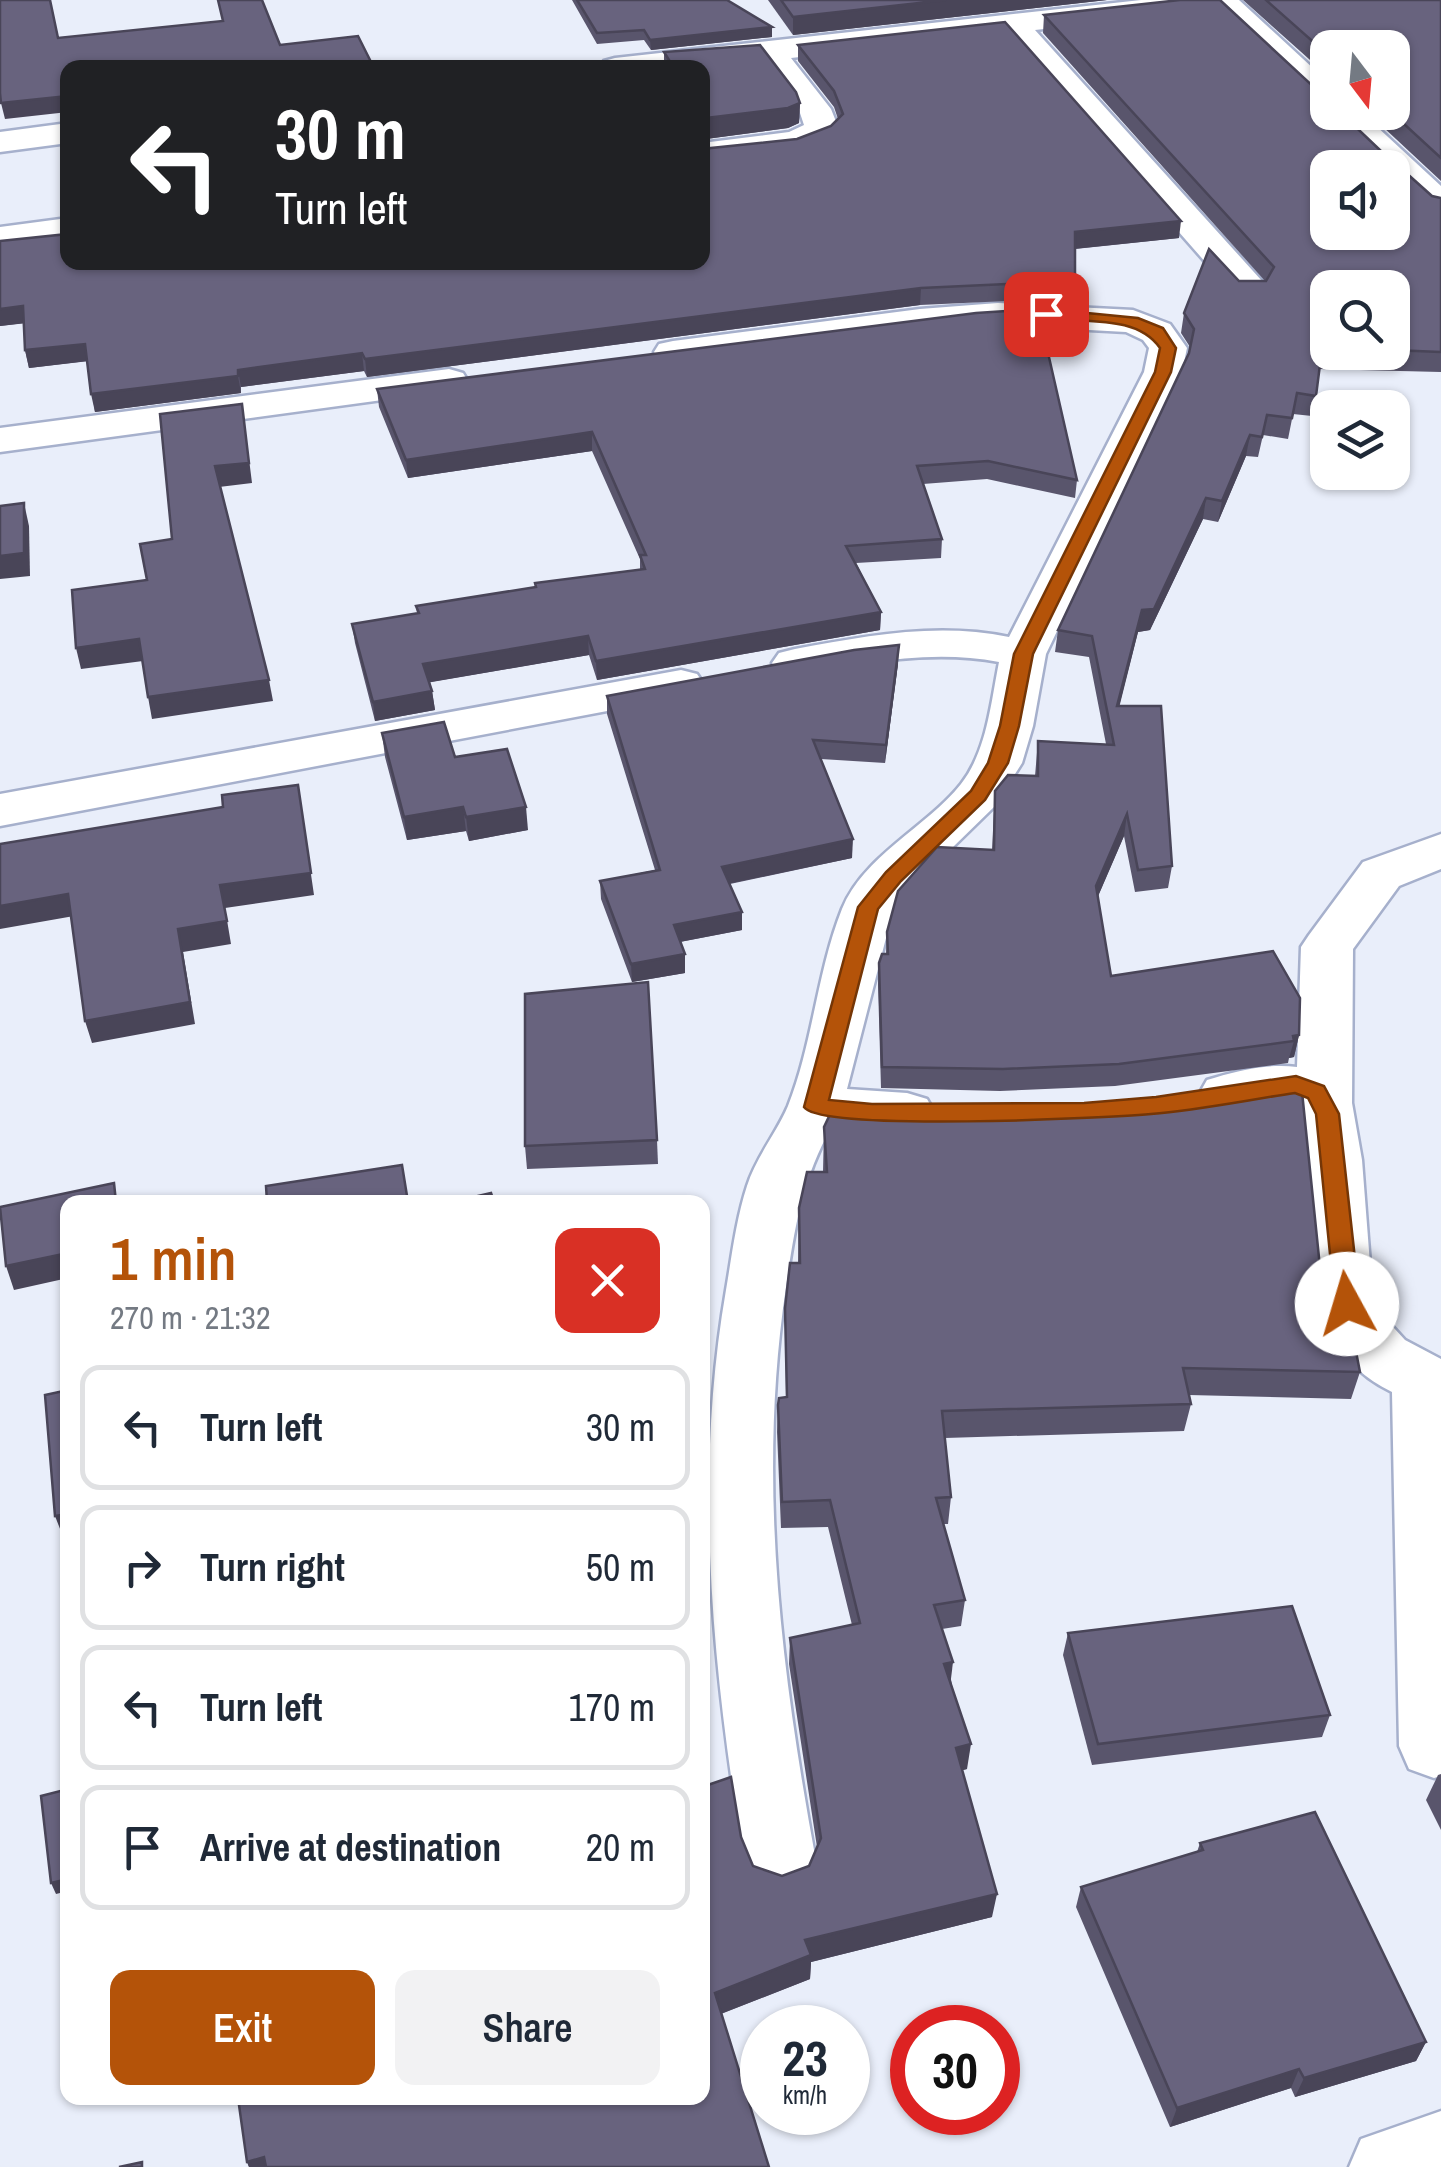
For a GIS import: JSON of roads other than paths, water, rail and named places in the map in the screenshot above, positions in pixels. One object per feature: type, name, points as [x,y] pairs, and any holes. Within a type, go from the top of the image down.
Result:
[{"type":"street","points":[[679,60],[1011,22],[1074,7],[1222,0],[1310,83]]},
{"type":"street","points":[[1011,22],[1248,289]]},
{"type":"street","points":[[710,152],[796,141],[822,129],[815,108],[768,49]]},
{"type":"street","points":[[1361,130],[1441,205]]},
{"type":"street","points":[[0,142],[60,135]]},
{"type":"street","points":[[0,238],[60,231]]},
{"type":"street","points":[[626,358],[920,320],[998,314],[1097,316],[1133,321],[1157,332],[1168,348],[1163,372],[1024,654],[1010,726],[988,779],[953,823],[894,876],[868,907],[816,1107],[777,1178],[748,1320],[741,1442],[741,1598],[755,1724],[780,1861]]},
{"type":"street","points":[[0,440],[489,376]]},
{"type":"street","points":[[0,810],[909,642],[979,642],[1024,654]]},
{"type":"street","points":[[1434,1746],[1432,1382],[1394,1364],[1367,1342],[1347,1304],[1324,1104],[1328,947],[1381,874],[1441,850]]},
{"type":"street","points":[[1176,1102],[1296,1084],[1316,1092],[1324,1104]]},
{"type":"street","points":[[816,1107],[872,1113],[950,1112]]},
{"type":"street","points":[[1390,2167],[1441,2151]]}]
